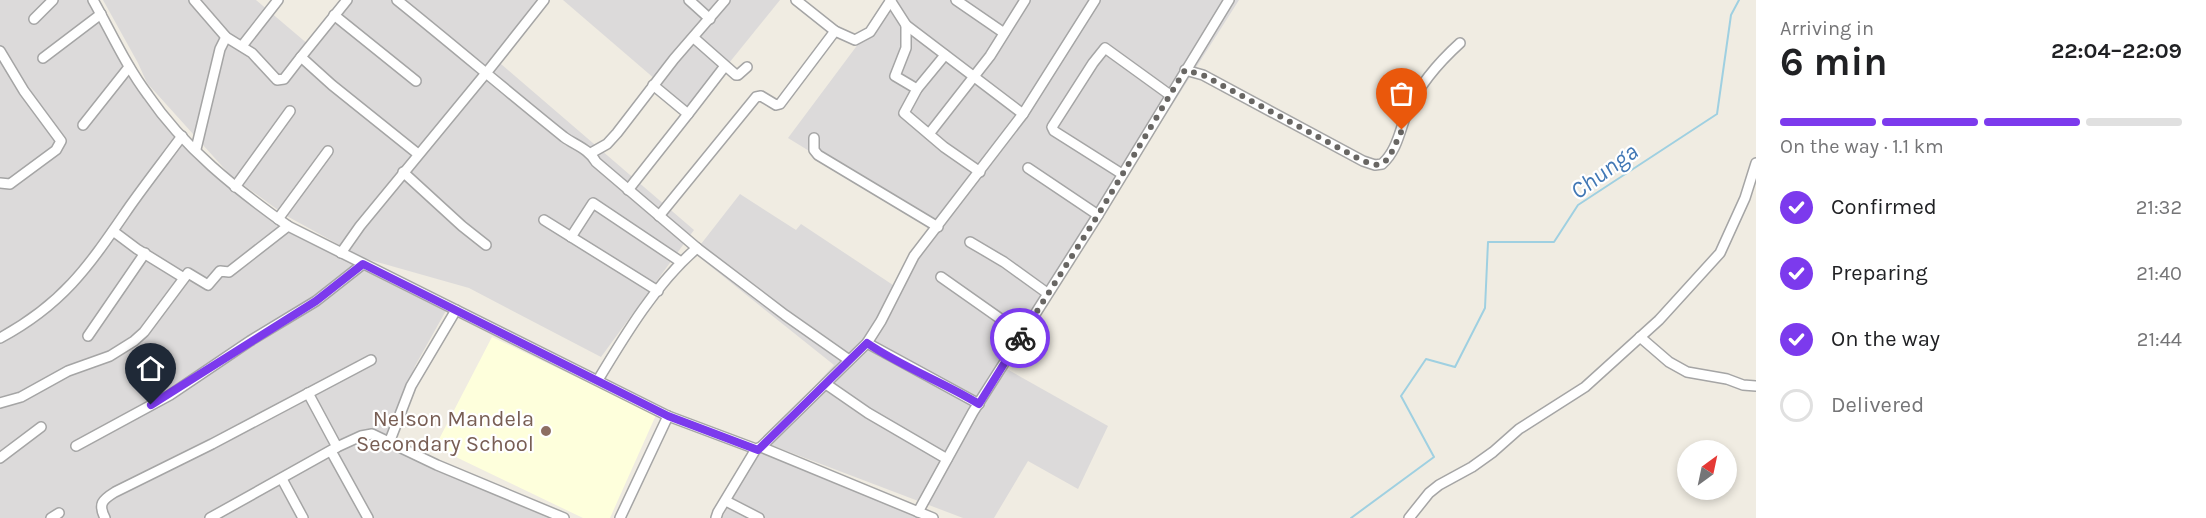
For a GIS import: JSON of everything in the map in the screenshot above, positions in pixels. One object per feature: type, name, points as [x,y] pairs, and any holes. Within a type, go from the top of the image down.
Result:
[{"type":"street","points":[[33,19],[53,0]]},
{"type":"street","points":[[93,0],[129,67],[159,111],[235,187],[288,226],[668,416],[758,448],[933,518]]},
{"type":"street","points":[[194,0],[226,37],[257,58],[278,80],[284,79],[347,0]]},
{"type":"street","points":[[242,46],[263,16],[278,0]]},
{"type":"street","points":[[397,0],[563,136],[591,153],[596,162],[697,248],[849,360]]},
{"type":"street","points":[[689,0],[710,19]]},
{"type":"street","points":[[591,153],[607,144],[653,85],[725,0]]},
{"type":"street","points":[[796,0],[836,31],[855,40],[867,36],[891,0],[906,25],[1023,114]]},
{"type":"street","points":[[956,0],[1004,33]]},
{"type":"street","points":[[930,134],[974,78],[1025,0]]},
{"type":"street","points":[[717,518],[718,512],[758,448],[867,343],[881,321],[914,256],[1023,114],[1095,0]]},
{"type":"street","points":[[918,512],[979,404],[1229,0]]},
{"type":"street","points":[[342,253],[360,226],[403,172],[485,74],[538,2]]},
{"type":"street","points":[[44,58],[101,14]]},
{"type":"street","points":[[334,15],[416,81]]},
{"type":"street","points":[[906,25],[906,48],[895,76],[917,89]]},
{"type":"street","points":[[659,216],[756,97],[761,96],[776,105],[780,104],[836,31]]},
{"type":"street","points":[[196,149],[220,49],[226,37]]},
{"type":"street","points":[[694,38],[738,75],[747,67]]},
{"type":"street","points":[[1185,70],[1203,75],[1363,161],[1375,165],[1382,164],[1389,158],[1408,110],[1424,84],[1460,43]]},
{"type":"street","points":[[1122,174],[1054,131],[1053,127],[1063,109],[1105,48],[1170,96]]},
{"type":"street","points":[[0,51],[24,91],[62,141],[56,150],[14,182],[0,183]]},
{"type":"street","points":[[945,55],[917,89],[904,113],[980,172]]},
{"type":"street","points":[[301,57],[418,154]]},
{"type":"street","points":[[628,190],[725,66]]},
{"type":"street","points":[[83,125],[129,67]]},
{"type":"street","points":[[653,85],[688,114]]},
{"type":"street","points":[[235,187],[290,111]]},
{"type":"street","points":[[0,338],[62,295],[99,252],[182,136]]},
{"type":"street","points":[[814,138],[814,150],[818,155],[938,227]]},
{"type":"street","points":[[278,219],[328,151]]},
{"type":"street","points":[[1409,518],[1438,485],[1472,467],[1519,429],[1586,387],[1659,320],[1720,253],[1745,198],[1756,163]]},
{"type":"street","points":[[1028,168],[1098,215]]},
{"type":"street","points":[[403,172],[486,244]]},
{"type":"street","points":[[571,237],[593,203],[681,262]]},
{"type":"street","points":[[544,220],[658,291]]},
{"type":"street","points":[[0,403],[28,394],[68,371],[110,356],[144,332],[190,273],[208,285],[220,271],[229,272],[288,226]]},
{"type":"street","points":[[113,231],[184,278]]},
{"type":"street","points":[[970,242],[1004,262],[1047,293]]},
{"type":"street","points":[[598,380],[619,345],[658,291],[681,262],[697,248]]},
{"type":"street","points":[[88,336],[146,254]]},
{"type":"street","points":[[76,446],[170,394],[316,301],[363,264]]},
{"type":"street","points":[[941,277],[1022,334]]},
{"type":"street","points":[[389,443],[411,386],[456,310]]},
{"type":"street","points":[[1640,337],[1677,368],[1704,376],[1727,379],[1743,385],[1756,386]]},
{"type":"street","points":[[867,343],[979,404]]},
{"type":"street","points":[[105,518],[101,506],[115,492],[371,360]]},
{"type":"street","points":[[826,384],[868,413],[947,459]]},
{"type":"street","points":[[308,393],[368,518]]},
{"type":"street","points":[[620,518],[668,416]]},
{"type":"street","points":[[0,458],[41,427]]},
{"type":"street","points":[[210,518],[334,449],[361,436],[372,434],[549,515],[564,518]]},
{"type":"street","points":[[282,478],[303,518]]},
{"type":"street","points":[[726,501],[759,518]]},
{"type":"street","points":[[231,508],[236,518]]},
{"type":"shaded area","points":[[0,0],[94,0],[129,67],[196,149],[300,232],[448,307],[415,366],[388,445],[569,518],[0,518]]},
{"type":"shaded area","points":[[103,0],[256,0],[309,45],[344,0],[537,0],[494,58],[694,230],[601,357],[469,288],[363,258],[285,215],[231,176],[147,83]]},
{"type":"shaded area","points":[[563,0],[780,0],[691,110]]},
{"type":"shaded area","points":[[891,0],[1239,0],[1005,368],[1108,426],[1078,489],[1028,461],[994,518],[963,518],[763,442],[834,365],[694,253],[740,194],[796,230],[801,224],[899,289],[935,228],[788,138]]},
{"type":"shaded area","name":"Nelson Mandela Secondary School","points":[[492,337],[656,415],[610,518],[583,518],[435,447]]},
{"type":"shaded area","points":[[758,449],[933,518],[722,518]]},
{"type":"waterway","name":"Chunga","points":[[1351,518],[1434,457],[1401,396],[1426,359],[1455,367],[1485,308],[1488,242],[1554,242],[1578,205],[1717,114],[1731,15],[1739,0]]},
{"type":"way so far","points":[[1020,338],[1098,215],[1185,70],[1203,75],[1363,161],[1375,165],[1382,164],[1389,158],[1402,130]]},
{"type":"place","name":"Nelson Mandela Secondary School","points":[[546,431]]},
{"type":"route","points":[[151,405],[316,301],[363,264],[668,416],[758,450],[867,343],[979,404],[1020,338]]}]
